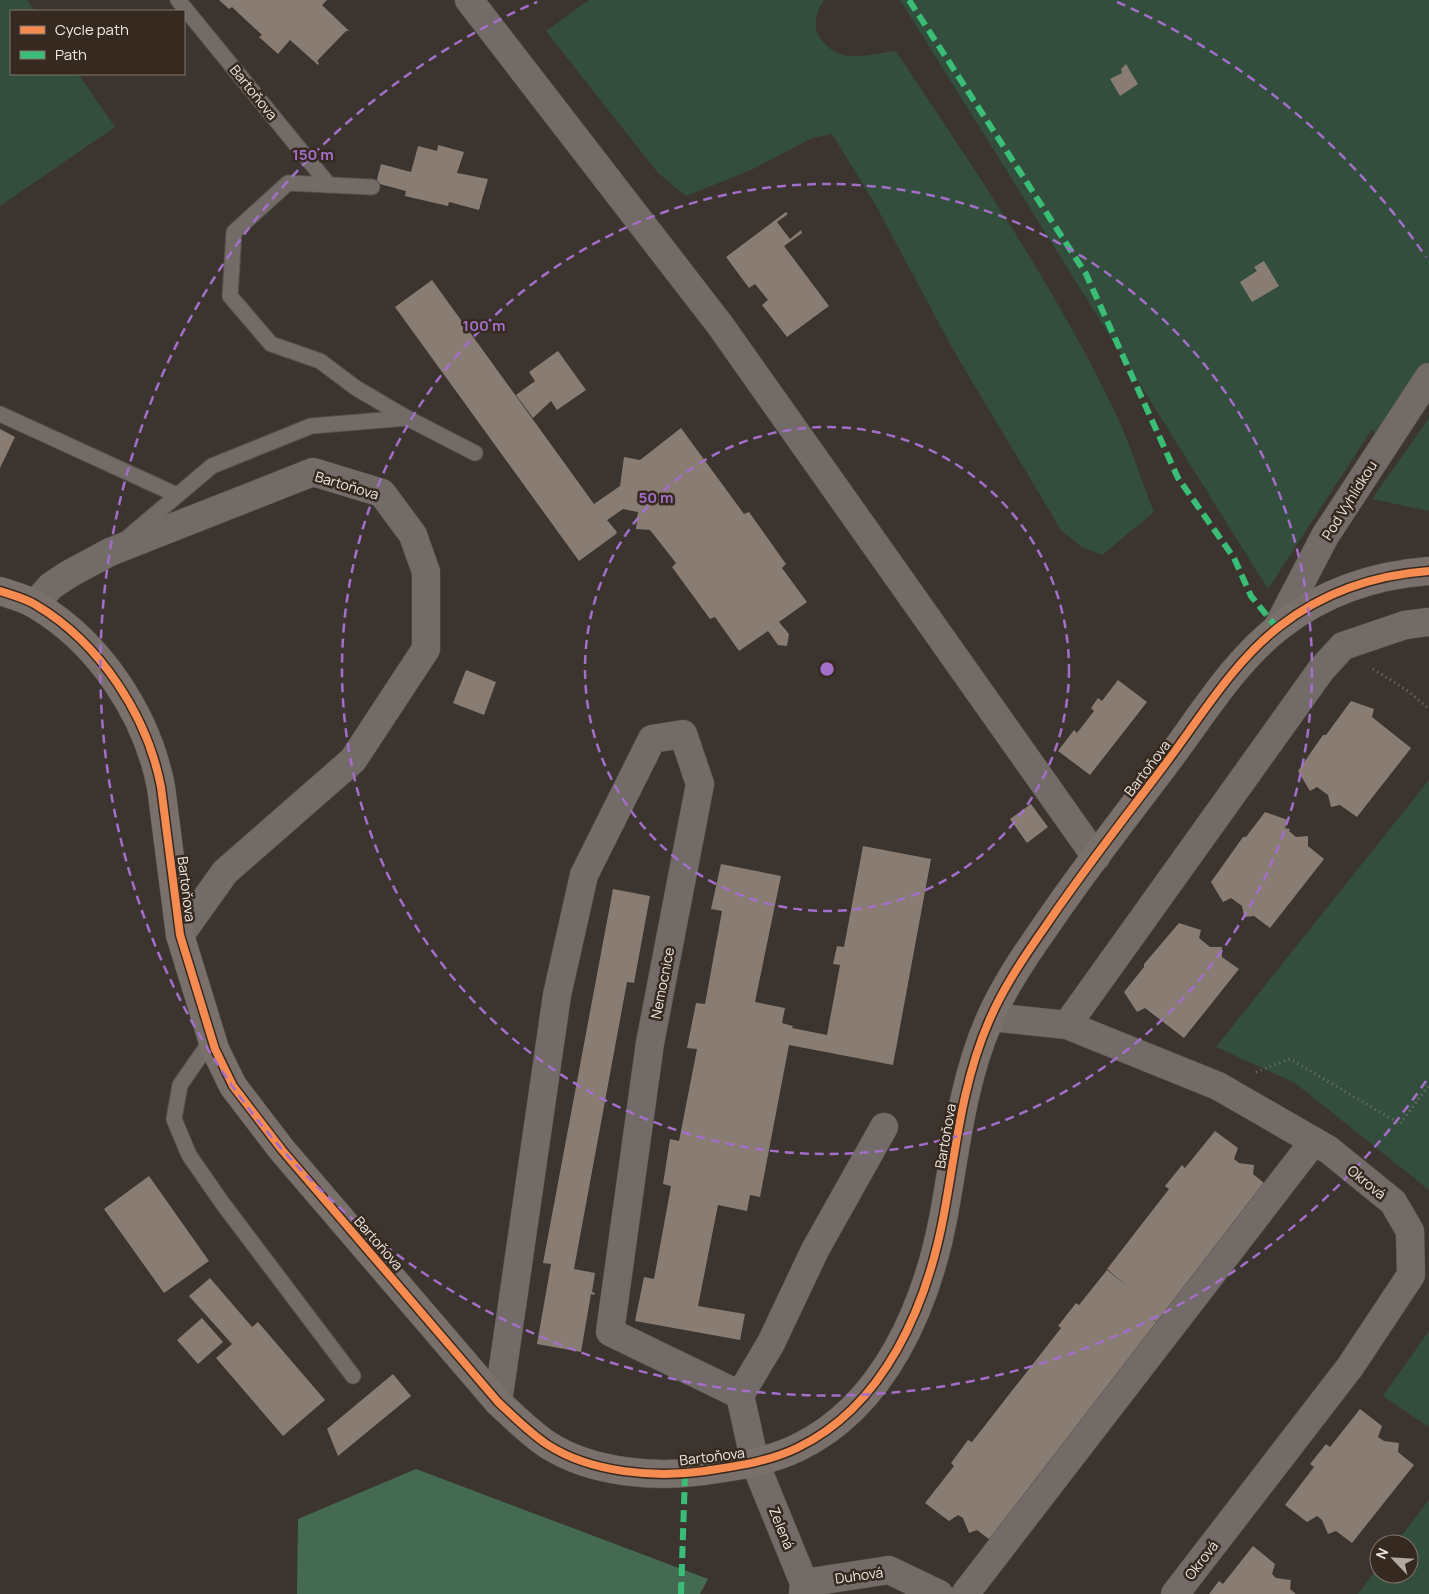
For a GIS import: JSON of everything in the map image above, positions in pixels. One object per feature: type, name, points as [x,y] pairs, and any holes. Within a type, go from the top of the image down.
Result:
[{"type":"street","points":[[469,0],[720,325],[1096,857]]},
{"type":"street","name":"Pod Vyhlídkou","points":[[1277,628],[1325,536],[1429,377]]},
{"type":"street","name":"Bartoňova","points":[[35,604],[51,586],[110,552],[313,472],[382,493],[413,535],[426,572],[426,649],[353,760],[225,872],[180,935]]},
{"type":"street","name":"Bartoňova","points":[[0,591],[35,604],[62,623],[100,661],[114,678],[148,738],[161,787],[180,935],[212,1039],[225,1073],[255,1116],[498,1402],[537,1438],[552,1448],[594,1465],[637,1472],[685,1474],[755,1463],[795,1449],[820,1436],[864,1399],[901,1341],[925,1286],[939,1240],[967,1085],[980,1042],[990,1017],[1027,953],[1218,694],[1251,653],[1277,628],[1301,611],[1358,584],[1386,576],[1429,571]]},
{"type":"street","points":[[1066,1025],[1321,670],[1343,646],[1405,625],[1429,622]]},
{"type":"street","name":"Nemocnice","points":[[498,1402],[557,995],[584,875],[652,739],[683,734],[700,784],[650,1043],[610,1332],[740,1395]]},
{"type":"street","name":"Okrová","points":[[990,1017],[1066,1025],[1218,1086],[1329,1150],[1393,1202],[1410,1231],[1411,1275],[1350,1367],[1175,1594]]},
{"type":"street","points":[[740,1395],[771,1343],[815,1250],[884,1128]]},
{"type":"street","points":[[965,1594],[1314,1141]]},
{"type":"street","name":"Zelená","points":[[740,1395],[755,1463],[804,1589]]},
{"type":"street","name":"Duhová","points":[[804,1589],[889,1570],[939,1594]]},
{"type":"lane","name":"Bartoňova","points":[[178,0],[329,185]]},
{"type":"lane","points":[[372,187],[288,183],[234,232],[230,296],[271,344],[320,361],[356,388],[407,418],[475,453]]},
{"type":"lane","points":[[0,414],[177,495]]},
{"type":"lane","name":"Bartoňova","points":[[110,552],[212,466],[311,426],[407,418]]},
{"type":"lane","points":[[212,1039],[180,1085],[174,1120],[189,1154],[223,1204],[353,1376]]},
{"type":"path","points":[[1368,666],[1408,691],[1429,709]]},
{"type":"path","points":[[1218,1086],[1290,1059],[1400,1124],[1429,1085]]},
{"type":"green space","points":[[0,0],[27,0],[34,10],[10,10],[10,75],[79,75],[115,127],[0,206]]},
{"type":"green space","points":[[589,0],[824,0],[817,13],[816,27],[819,36],[835,52],[844,55],[863,56],[896,51],[1015,233],[1071,327],[1120,423],[1154,512],[1102,555],[1082,547],[1061,530],[955,353],[875,204],[832,134],[812,138],[751,170],[686,196],[658,173],[546,31]]},
{"type":"green space","points":[[900,0],[1429,0],[1429,362],[1377,438],[1372,429],[1268,589]]},
{"type":"green space","points":[[1429,418],[1429,511],[1372,499]]},
{"type":"green space","points":[[1429,780],[1429,1190],[1295,1083],[1216,1047]]},
{"type":"green space","points":[[1429,1331],[1429,1427],[1383,1396]]},
{"type":"green space","points":[[416,1469],[708,1579],[700,1594],[297,1594],[298,1519]]},
{"type":"green space","points":[[1429,1500],[1429,1594],[1358,1594],[1369,1579],[1369,1584],[1419,1584],[1419,1534],[1403,1534]]},
{"type":"building","points":[[219,0],[327,0],[322,5],[349,31],[346,31],[317,61],[318,65],[290,40],[278,54],[259,37],[262,35],[232,7],[229,9]]},
{"type":"building","points":[[1126,64],[1138,84],[1120,96],[1110,79],[1122,73],[1121,69]]},
{"type":"building","points":[[438,145],[464,152],[457,173],[488,179],[479,210],[449,202],[448,206],[405,196],[406,191],[376,183],[381,164],[411,172],[418,146],[437,151]]},
{"type":"building","points":[[786,212],[788,214],[777,222],[790,239],[801,230],[802,233],[784,246],[829,306],[787,337],[762,305],[768,300],[755,284],[749,288],[726,257]]},
{"type":"building","points":[[1264,261],[1279,286],[1252,302],[1240,282],[1257,271],[1254,267]]},
{"type":"building","points":[[432,280],[594,504],[620,486],[624,457],[640,460],[681,428],[744,514],[749,512],[786,564],[782,568],[807,602],[779,622],[789,634],[787,646],[778,645],[768,631],[739,651],[715,617],[710,619],[672,567],[676,563],[650,530],[636,529],[638,512],[623,509],[607,520],[617,532],[616,534],[579,561],[395,307]]},
{"type":"building","points":[[558,351],[586,390],[557,410],[551,401],[533,418],[516,395],[535,381],[529,372]]},
{"type":"building","points":[[0,429],[15,437],[0,468]]},
{"type":"building","points":[[466,670],[496,682],[484,715],[453,703]]},
{"type":"building","points":[[1118,680],[1147,702],[1090,775],[1058,751],[1074,730],[1077,733],[1094,711],[1091,708],[1098,698],[1102,701]]},
{"type":"building","points":[[1351,701],[1374,709],[1372,717],[1411,748],[1357,817],[1340,805],[1331,807],[1328,795],[1317,787],[1310,791],[1298,771],[1323,735],[1326,735]]},
{"type":"building","points":[[1031,804],[1048,827],[1027,843],[1010,819]]},
{"type":"building","points":[[1265,812],[1288,820],[1285,828],[1290,829],[1289,831],[1296,837],[1308,836],[1308,846],[1324,859],[1270,928],[1254,916],[1244,917],[1242,906],[1231,898],[1223,902],[1211,882],[1243,837],[1246,837]]},
{"type":"building","points":[[863,846],[931,859],[893,1065],[789,1045],[760,1197],[750,1195],[747,1211],[718,1205],[698,1306],[745,1314],[740,1340],[635,1321],[644,1277],[654,1279],[671,1186],[663,1184],[670,1139],[679,1141],[697,1049],[687,1048],[696,1003],[705,1004],[722,911],[711,909],[721,864],[781,876],[755,1002],[785,1008],[782,1023],[793,1026],[792,1028],[827,1035],[840,965],[833,964],[837,946],[844,947]]},
{"type":"building","points":[[613,889],[650,896],[634,983],[627,982],[574,1269],[595,1273],[592,1292],[595,1293],[594,1295],[591,1294],[581,1352],[537,1344],[551,1264],[543,1263]]},
{"type":"building","points":[[1179,923],[1201,930],[1199,938],[1210,947],[1222,947],[1222,957],[1239,969],[1184,1038],[1145,1008],[1137,1012],[1124,992],[1144,967],[1144,964]]},
{"type":"building","points":[[1215,1131],[1238,1148],[1234,1159],[1239,1163],[1254,1165],[1253,1174],[1269,1187],[1161,1325],[1151,1318],[1162,1327],[994,1543],[977,1530],[969,1533],[963,1518],[958,1515],[949,1521],[925,1503],[954,1466],[951,1463],[968,1440],[972,1442],[1061,1328],[1058,1326],[1076,1303],[1079,1305],[1107,1270],[1128,1287],[1107,1269],[1169,1189],[1165,1186],[1182,1165],[1185,1168]]},
{"type":"building","points":[[149,1176],[209,1261],[164,1293],[104,1209]]},
{"type":"building","points":[[210,1278],[252,1327],[258,1322],[325,1400],[283,1436],[216,1358],[232,1344],[189,1296]]},
{"type":"building","points":[[202,1318],[223,1342],[198,1364],[177,1340]]},
{"type":"building","points":[[393,1374],[411,1396],[338,1456],[327,1429]]},
{"type":"building","points":[[1360,1409],[1382,1426],[1378,1437],[1384,1441],[1399,1443],[1398,1452],[1414,1465],[1352,1543],[1336,1531],[1328,1534],[1322,1520],[1317,1516],[1307,1522],[1285,1505],[1314,1467],[1310,1464],[1326,1444],[1330,1447]]},
{"type":"building","points":[[1253,1546],[1275,1564],[1272,1574],[1276,1578],[1291,1580],[1290,1589],[1296,1594],[1209,1594],[1219,1581],[1223,1584]]},
{"type":"marked path","points":[[909,0],[1086,274],[1178,478],[1234,558],[1251,596],[1277,628]]},
{"type":"marked path","points":[[681,1594],[685,1474]]},
{"type":"cycle path","points":[[0,591],[36,605],[81,639],[117,683],[145,734],[161,787],[180,935],[215,1049],[233,1086],[282,1150],[498,1402],[522,1425],[548,1445],[584,1462],[624,1471],[666,1474],[705,1471],[775,1457],[797,1448],[828,1430],[855,1407],[878,1379],[897,1349],[913,1317],[926,1283],[944,1214],[956,1141],[972,1068],[989,1021],[1014,973],[1029,950],[1088,866],[1231,674],[1263,641],[1297,614],[1350,587],[1389,576],[1429,571]]}]
